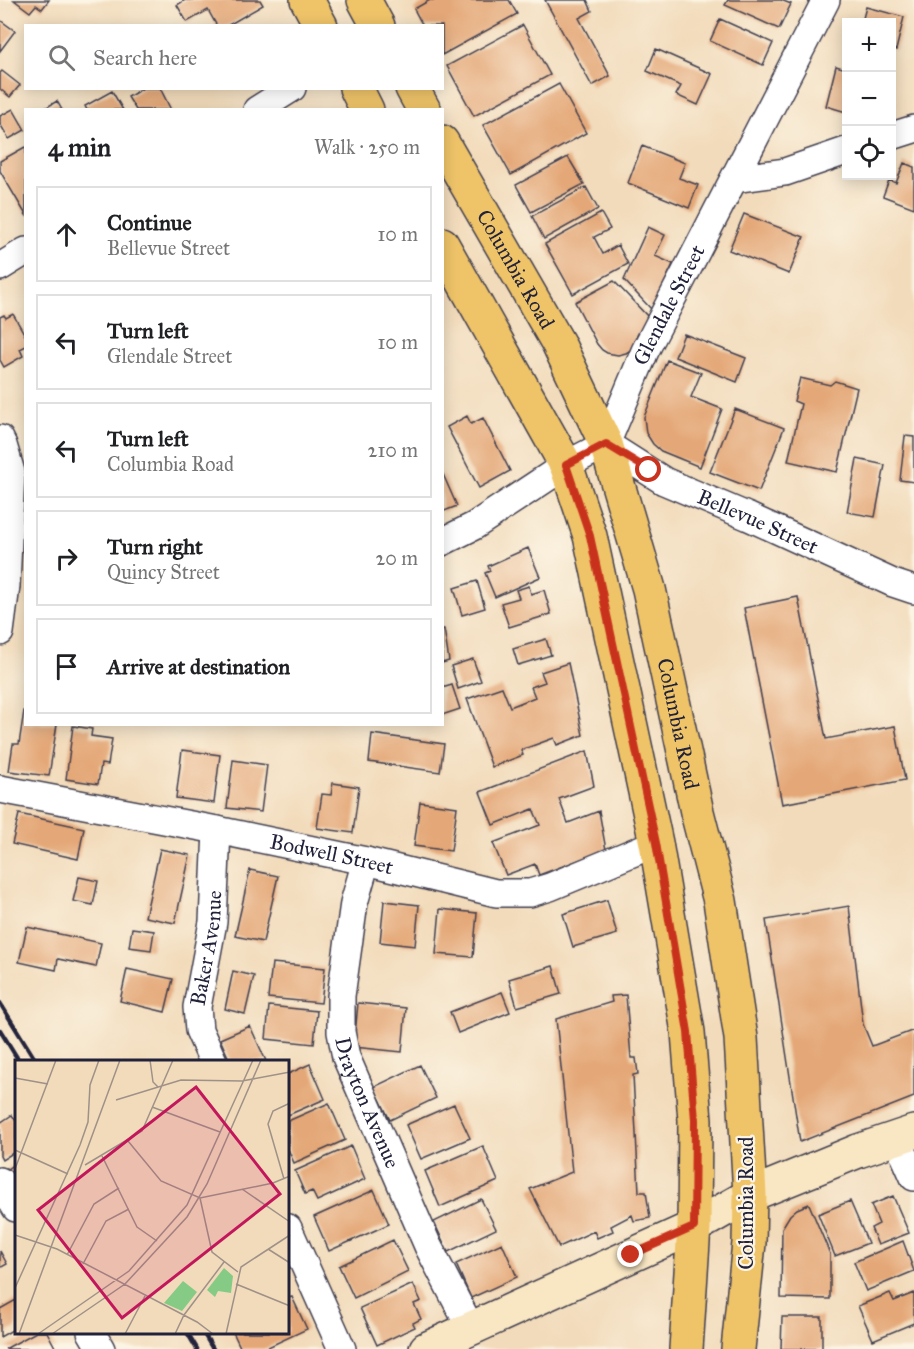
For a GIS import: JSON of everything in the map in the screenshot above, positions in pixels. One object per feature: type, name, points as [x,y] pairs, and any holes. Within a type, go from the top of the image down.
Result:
[{"type":"main road","points":[[307,0],[320,24]]},
{"type":"main road","points":[[364,0],[377,24]]},
{"type":"main road","points":[[357,90],[366,108]]},
{"type":"main road","points":[[413,90],[423,108]]},
{"type":"main road","name":"Columbia Road","points":[[444,145],[558,343],[606,444],[649,589],[697,812],[720,901],[741,1038],[750,1195],[749,1243],[738,1349]]},
{"type":"main road","points":[[444,248],[566,465],[590,536],[656,843],[688,1032],[695,1120],[694,1227],[686,1349]]},
{"type":"main road","points":[[426,1349],[694,1227],[750,1195],[858,1151],[905,1135]]},
{"type":"street","name":"Glendale Street","points":[[606,444],[645,351],[826,0]]},
{"type":"street","points":[[260,108],[289,90]]},
{"type":"street","points":[[896,134],[914,129]]},
{"type":"street","points":[[734,179],[785,172],[842,152]]},
{"type":"street","points":[[0,267],[24,251]]},
{"type":"street","points":[[0,439],[11,472],[16,587],[0,632]]},
{"type":"street","points":[[444,541],[474,526],[566,465],[606,444]]},
{"type":"street","name":"Bellevue Street","points":[[606,444],[664,481],[893,583],[914,590]]},
{"type":"street","name":"Bodwell Street","points":[[0,789],[366,861],[496,893],[530,893],[550,887],[656,843]]},
{"type":"street","name":"Baker Avenue","points":[[213,1060],[199,1029],[197,1008],[213,922],[217,830]]},
{"type":"street","name":"Drayton Avenue","points":[[366,861],[354,903],[341,996],[341,1032],[346,1057],[428,1246],[471,1329]]},
{"type":"street","points":[[905,1135],[914,1177]]},
{"type":"street","points":[[0,1181],[15,1206]]},
{"type":"street","points":[[290,1232],[342,1349]]},
{"type":"street","points":[[92,1334],[101,1349]]},
{"type":"building","points":[[14,0],[49,0],[42,9],[36,5],[30,12]]},
{"type":"building","points":[[185,0],[260,0],[263,5],[230,24],[216,24],[208,10],[187,22],[177,5]]},
{"type":"building","points":[[430,0],[509,0],[517,14],[444,54],[444,24],[422,24],[414,9]]},
{"type":"building","points":[[545,0],[587,0],[592,11],[579,18],[610,76],[592,86]]},
{"type":"building","points":[[728,0],[781,0],[791,4],[779,29],[725,5]]},
{"type":"building","points":[[866,7],[904,17],[896,50],[896,18],[863,18]]},
{"type":"building","points":[[720,19],[773,43],[763,65],[710,41]]},
{"type":"building","points":[[0,20],[15,31],[0,51]]},
{"type":"building","points":[[523,25],[550,75],[474,116],[447,66]]},
{"type":"building","points":[[656,49],[712,74],[698,105],[676,95],[681,86],[647,71]]},
{"type":"building","points":[[836,66],[842,68],[842,111],[826,106]]},
{"type":"building","points":[[2,71],[20,85],[10,97],[0,89]]},
{"type":"building","points":[[559,84],[586,133],[511,175],[483,125]]},
{"type":"building","points":[[140,90],[161,90],[170,108],[135,108],[128,97]]},
{"type":"building","points":[[112,91],[122,108],[86,108],[85,106]]},
{"type":"building","points":[[57,101],[61,108],[45,108]]},
{"type":"building","points":[[13,109],[24,131],[9,139],[0,124],[0,116]]},
{"type":"building","points":[[642,146],[685,163],[679,178],[698,185],[689,208],[628,183]]},
{"type":"building","points":[[24,148],[24,212],[0,171],[0,161]]},
{"type":"building","points":[[568,157],[584,184],[531,212],[516,185]]},
{"type":"building","points":[[904,163],[914,167],[914,208],[883,196],[889,180],[896,183]]},
{"type":"building","points":[[586,187],[598,209],[544,239],[532,216]]},
{"type":"building","points":[[601,213],[610,229],[594,237],[603,254],[618,245],[628,264],[573,294],[545,244]]},
{"type":"building","points":[[744,214],[804,237],[789,274],[729,250]]},
{"type":"building","points":[[648,227],[665,235],[655,256],[673,264],[652,310],[624,280]]},
{"type":"building","points":[[614,281],[649,318],[634,348],[618,355],[607,353],[597,344],[575,302]]},
{"type":"building","points":[[13,314],[24,333],[24,347],[20,349],[23,356],[4,367],[0,360],[0,317],[4,315],[6,318]]},
{"type":"building","points":[[684,334],[746,358],[737,382],[675,357]]},
{"type":"building","points":[[667,360],[701,373],[691,397],[722,409],[700,467],[661,451],[646,433],[644,417]]},
{"type":"building","points":[[800,378],[830,385],[835,381],[857,388],[837,472],[788,461],[801,404],[794,401]]},
{"type":"building","points":[[735,409],[784,428],[759,491],[710,472]]},
{"type":"building","points":[[467,416],[471,424],[483,418],[510,471],[479,488],[447,427]]},
{"type":"building","points":[[905,436],[914,437],[914,482],[900,480]]},
{"type":"building","points":[[857,459],[885,465],[875,517],[847,512]]},
{"type":"building","points":[[444,477],[457,506],[444,511]]},
{"type":"building","points":[[528,548],[540,577],[495,597],[485,573],[490,571],[488,566]]},
{"type":"building","points":[[477,581],[485,608],[462,615],[454,588]]},
{"type":"building","points":[[529,586],[531,594],[544,590],[551,614],[509,627],[501,603],[519,598],[516,590]]},
{"type":"building","points":[[798,597],[826,739],[895,726],[905,780],[782,804],[744,608]]},
{"type":"building","points":[[444,629],[449,661],[444,662]]},
{"type":"building","points":[[546,639],[551,655],[518,665],[513,649]]},
{"type":"building","points":[[473,659],[481,681],[458,689],[451,666]]},
{"type":"building","points":[[568,663],[583,735],[557,745],[554,738],[521,750],[523,755],[492,767],[467,699],[502,687],[510,707],[535,697],[531,687],[545,682],[541,672]]},
{"type":"building","points":[[452,685],[460,709],[444,714],[444,687]]},
{"type":"building","points":[[24,711],[24,726],[57,726],[49,776],[9,771],[13,744],[19,744]]},
{"type":"building","points":[[73,726],[92,729],[91,736],[112,739],[108,765],[101,764],[98,784],[66,779]]},
{"type":"building","points":[[372,734],[444,744],[440,772],[369,762]]},
{"type":"building","points":[[182,750],[220,755],[214,803],[176,798]]},
{"type":"building","points":[[587,751],[594,786],[559,799],[568,823],[599,811],[606,850],[539,875],[535,864],[506,875],[493,843],[540,825],[533,809],[493,825],[480,792]]},
{"type":"building","points":[[233,760],[267,765],[261,812],[227,808]]},
{"type":"building","points":[[333,783],[359,787],[353,833],[317,828],[322,794],[331,795]]},
{"type":"building","points":[[420,802],[457,807],[451,851],[414,846]]},
{"type":"building","points":[[19,814],[84,828],[78,859],[12,844]]},
{"type":"building","points":[[160,849],[190,855],[175,923],[145,917]]},
{"type":"building","points":[[250,870],[278,876],[263,942],[235,936]]},
{"type":"building","points":[[79,877],[98,881],[93,905],[73,901]]},
{"type":"building","points":[[607,900],[617,934],[573,947],[563,914]]},
{"type":"building","points":[[384,901],[419,905],[415,946],[380,942]]},
{"type":"building","points":[[849,906],[863,1024],[872,1046],[914,1030],[914,1097],[800,1142],[766,920]]},
{"type":"building","points":[[440,909],[477,913],[473,957],[436,954]]},
{"type":"building","points":[[27,927],[101,943],[96,967],[58,959],[56,970],[19,962]]},
{"type":"building","points":[[132,928],[154,931],[151,950],[129,947]]},
{"type":"building","points":[[272,963],[325,968],[321,1003],[268,998]]},
{"type":"building","points":[[553,966],[561,994],[517,1007],[509,979]]},
{"type":"building","points":[[127,969],[173,979],[165,1012],[120,1001]]},
{"type":"building","points":[[233,971],[254,976],[245,1014],[225,1009]]},
{"type":"building","points":[[502,992],[510,1012],[458,1033],[450,1012]]},
{"type":"building","points":[[626,995],[631,1058],[636,1058],[638,1074],[633,1075],[639,1192],[646,1192],[650,1218],[634,1221],[632,1215],[611,1226],[613,1231],[597,1238],[594,1231],[559,1247],[530,1189],[572,1172],[556,1019],[612,1002],[611,996]]},
{"type":"building","points":[[358,1003],[406,1008],[402,1052],[354,1047]]},
{"type":"building","points":[[269,1006],[317,1011],[314,1044],[266,1039]]},
{"type":"building","points":[[250,1026],[266,1060],[230,1060],[220,1039]]},
{"type":"building","points":[[310,1064],[325,1099],[290,1114],[290,1073]]},
{"type":"building","points":[[420,1065],[436,1098],[390,1120],[374,1087]]},
{"type":"building","points":[[329,1103],[345,1140],[294,1163],[290,1154],[290,1120]]},
{"type":"building","points":[[454,1104],[470,1138],[421,1159],[406,1125]]},
{"type":"building","points":[[12,1115],[15,1120],[15,1152],[2,1160],[0,1156],[0,1123]]},
{"type":"building","points":[[351,1146],[365,1179],[317,1201],[312,1191],[305,1194],[295,1171]]},
{"type":"building","points":[[483,1146],[498,1181],[440,1207],[425,1171]]},
{"type":"building","points":[[15,1164],[15,1182],[7,1169]]},
{"type":"building","points":[[374,1190],[389,1224],[329,1251],[314,1217]]},
{"type":"building","points":[[893,1196],[909,1233],[878,1245],[871,1228],[879,1224],[871,1205]]},
{"type":"building","points":[[481,1199],[496,1229],[448,1252],[434,1222]]},
{"type":"building","points":[[850,1201],[868,1243],[835,1256],[818,1214]]},
{"type":"building","points":[[809,1204],[830,1254],[830,1299],[781,1298],[782,1228],[790,1215]]},
{"type":"building","points":[[393,1240],[408,1271],[354,1298],[339,1266]]},
{"type":"building","points":[[903,1241],[914,1271],[866,1291],[854,1262]]},
{"type":"building","points":[[502,1243],[517,1277],[471,1298],[456,1264]]},
{"type":"building","points":[[0,1251],[7,1264],[0,1268]]},
{"type":"building","points":[[413,1284],[421,1301],[414,1304],[421,1319],[413,1323],[415,1327],[377,1345],[360,1308]]},
{"type":"building","points":[[890,1293],[894,1301],[914,1293],[914,1323],[873,1340],[858,1306]]},
{"type":"building","points":[[292,1297],[307,1329],[264,1349],[241,1349],[234,1334],[290,1334],[290,1298]]},
{"type":"building","points":[[15,1301],[15,1329],[0,1337],[0,1309]]},
{"type":"building","points":[[782,1317],[822,1317],[822,1349],[781,1349]]},
{"type":"building","points":[[32,1334],[48,1334],[56,1349],[5,1349]]},
{"type":"railway","points":[[0,1003],[35,1060]]},
{"type":"railway","points":[[0,1030],[18,1060]]},
{"type":"railway","points":[[188,1334],[197,1349]]},
{"type":"railway","points":[[204,1334],[213,1349]]},
{"type":"route","points":[[631,1255],[694,1227],[695,1120],[688,1032],[656,843],[590,536],[566,465],[606,444],[649,470]]}]
